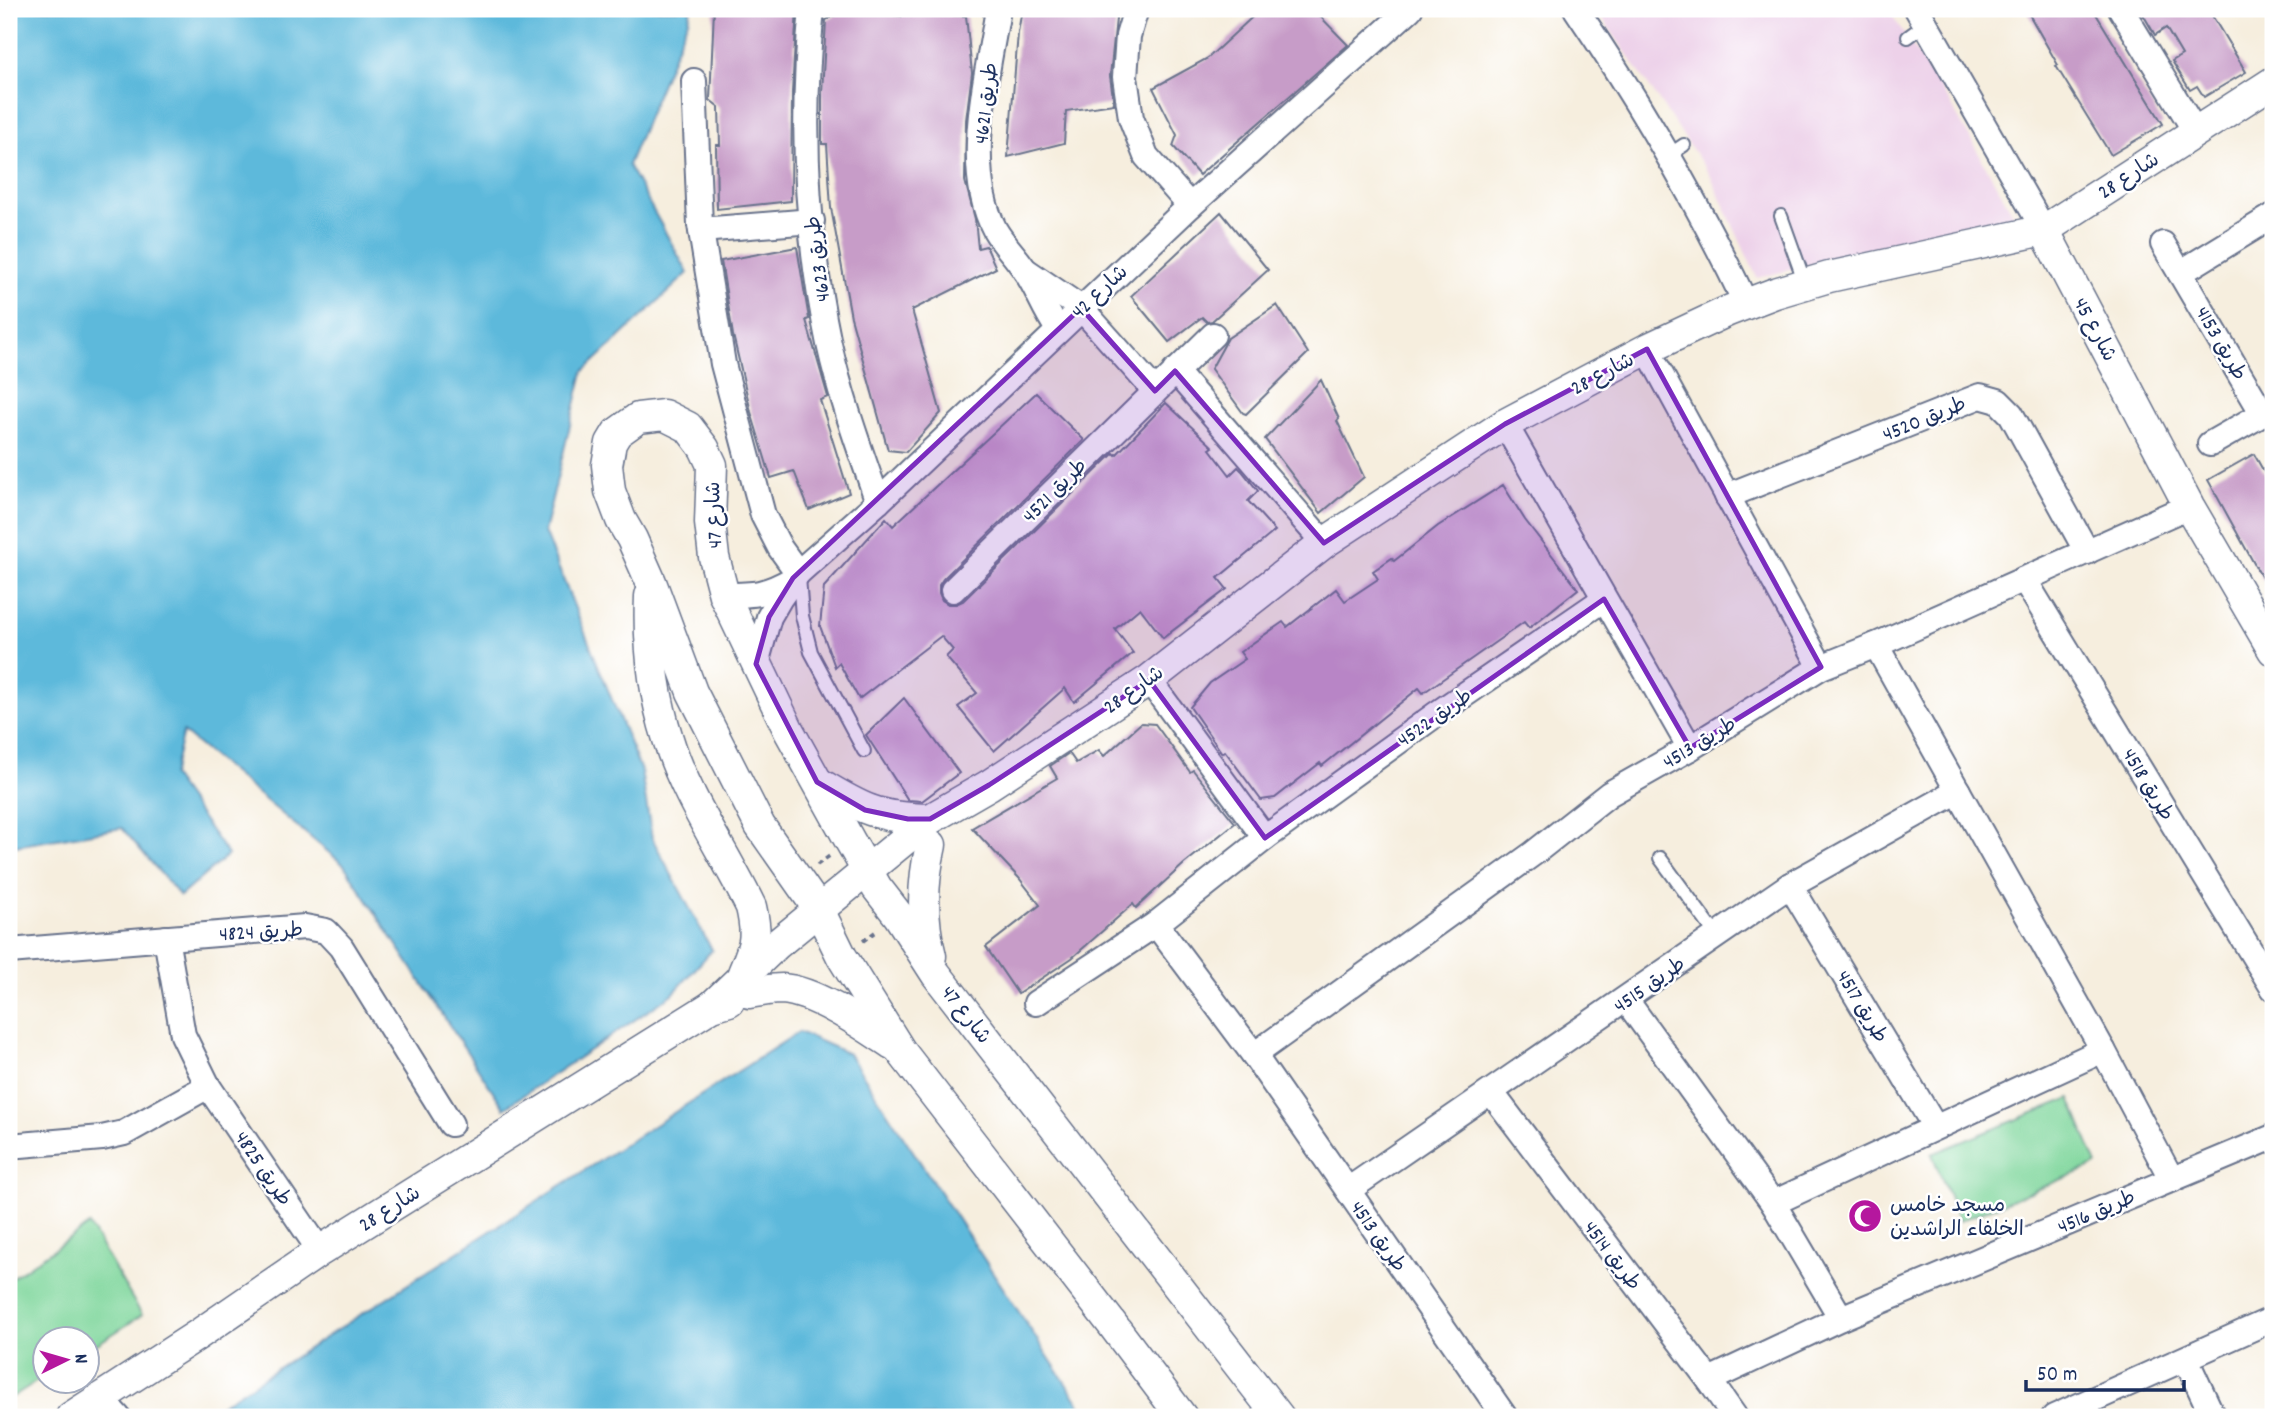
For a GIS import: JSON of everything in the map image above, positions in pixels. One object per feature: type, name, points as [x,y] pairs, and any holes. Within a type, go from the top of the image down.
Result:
[{"type":"street","name":"طريق 4623","points":[[812,9],[806,70],[808,177],[819,287],[829,345],[844,402],[878,502]]},
{"type":"street","name":"طريق 4621","points":[[998,9],[979,130],[981,180],[994,228],[1024,269],[1058,329]]},
{"type":"street","points":[[1136,9],[1128,36],[1125,77],[1131,118],[1146,156],[1190,206]]},
{"type":"street","name":"شارع 42","points":[[724,595],[757,595],[775,589],[796,576],[878,502],[1190,206],[1410,9]]},
{"type":"street","points":[[1576,9],[1640,106],[1676,150],[1703,216],[1746,304]]},
{"type":"street","points":[[2121,9],[2195,131]]},
{"type":"street","name":"شارع 45","points":[[1917,23],[2044,230],[2189,506],[2273,650]]},
{"type":"street","points":[[694,81],[701,230],[723,365],[763,514],[796,576]]},
{"type":"street","name":"شارع 28","points":[[71,1417],[109,1407],[199,1334],[320,1251],[797,950],[823,919],[989,785],[1149,680],[1324,542],[1505,424],[1647,349],[1746,304],[1805,283],[2044,230],[2273,82]]},
{"type":"street","points":[[2180,273],[2273,216]]},
{"type":"street","points":[[701,230],[812,221]]},
{"type":"street","name":"طريق 4153","points":[[2164,244],[2268,411],[2210,444]]},
{"type":"street","name":"طريق 4621","points":[[1024,269],[1081,307]]},
{"type":"street","points":[[1081,307],[1155,391]]},
{"type":"street","name":"طريق 4521","points":[[953,590],[1213,335]]},
{"type":"street","points":[[1647,349],[1821,667]]},
{"type":"street","points":[[1175,371],[1324,542]]},
{"type":"street","name":"طريق 4520","points":[[1727,496],[1980,396],[1998,401],[2011,414],[2087,552]]},
{"type":"street","name":"شارع 47","points":[[1181,1417],[900,1050],[842,957],[823,919],[755,815],[692,692],[651,582],[610,491],[607,465],[611,443],[617,433],[638,418],[664,415],[688,427],[704,448],[712,465],[710,523],[714,557],[724,595],[817,782],[872,878],[936,974],[1279,1417]]},
{"type":"street","points":[[1505,424],[1690,748]]},
{"type":"street","name":"طريق 4513","points":[[1254,1055],[1534,853],[1609,794],[1690,748],[1821,667],[2189,506]]},
{"type":"street","name":"شارع 42","points":[[756,664],[769,617],[796,576]]},
{"type":"street","name":"طريق 4518","points":[[2024,579],[2273,988]]},
{"type":"street","points":[[651,582],[648,636],[654,689],[668,741],[690,790],[751,907],[755,946],[745,984],[784,989],[811,997],[860,1022],[900,1050]]},
{"type":"street","name":"طريق 4522","points":[[1036,1003],[1156,924],[1265,838],[1435,715],[1604,598]]},
{"type":"street","points":[[1876,645],[2103,1050],[2172,1180]]},
{"type":"street","points":[[1149,680],[1265,838]]},
{"type":"street","points":[[817,782],[865,810],[908,819],[930,832],[923,890],[923,917],[936,974]]},
{"type":"street","name":"طريق 4515","points":[[1348,1190],[1790,885],[1958,791]]},
{"type":"street","name":"طريق 4517","points":[[1790,885],[1935,1127]]},
{"type":"street","name":"طريق 4513","points":[[1156,924],[1254,1055],[1290,1111],[1348,1190],[1504,1417]]},
{"type":"street","name":"طريق 4824","points":[[9,951],[305,927],[326,931],[341,947],[451,1124]]},
{"type":"street","name":"طريق 4825","points":[[166,938],[183,1035],[208,1086],[320,1251]]},
{"type":"street","points":[[1626,999],[1773,1203],[1841,1318]]},
{"type":"street","points":[[1773,1203],[2103,1050]]},
{"type":"street","points":[[9,1146],[102,1138],[124,1133],[208,1086]]},
{"type":"street","name":"طريق 4514","points":[[1491,1092],[1735,1417]]},
{"type":"street","name":"طريق 4516","points":[[1709,1380],[1841,1318],[2273,1137]]},
{"type":"street","points":[[2054,1417],[2273,1319]]},
{"type":"street","points":[[2186,1359],[2213,1417]]},
{"type":"lane","points":[[1781,216],[1805,283]]},
{"type":"lane","points":[[796,576],[811,653],[864,751]]},
{"type":"lane","points":[[1660,859],[1717,936]]},
{"type":"path","points":[[842,957],[898,915]]},
{"type":"highlighted area","points":[[1081,308],[1155,391],[1175,371],[1324,543],[1505,424],[1647,349],[1821,667],[1690,748],[1604,599],[1265,838],[1149,680],[989,785],[930,819],[908,819],[865,810],[817,782],[756,664],[769,617],[793,578]]},
{"type":"shaded area","points":[[1596,9],[1888,9],[1950,103],[2016,219],[1882,247],[1757,278],[1710,175]]},
{"type":"green space","points":[[2070,1098],[2097,1165],[1959,1221],[1932,1154]]},
{"type":"green space","points":[[89,1225],[142,1315],[102,1341],[102,1324],[32,1324],[32,1384],[9,1399],[9,1280]]},
{"type":"water","points":[[9,9],[691,9],[628,165],[688,273],[583,372],[544,532],[641,771],[652,838],[712,950],[673,994],[504,1108],[344,865],[183,732],[172,776],[228,855],[180,896],[122,828],[9,847]]},
{"type":"water","points":[[799,1032],[849,1054],[1088,1417],[202,1417]]},
{"type":"building","points":[[714,9],[797,9],[792,92],[791,201],[717,209],[716,145],[720,145],[719,107],[710,100]]},
{"type":"building","points":[[847,9],[901,16],[900,12],[966,16],[972,73],[966,120],[965,181],[975,219],[978,248],[986,246],[996,268],[912,310],[941,413],[906,452],[888,450],[851,317],[831,208],[827,144],[822,144],[826,20]]},
{"type":"building","points":[[1022,9],[1117,9],[1110,76],[1114,104],[1066,111],[1064,143],[1008,157],[1018,33]]},
{"type":"building","points":[[1261,9],[1313,9],[1348,45],[1199,175],[1173,146],[1177,135],[1153,88],[1208,58]]},
{"type":"building","points":[[2026,9],[2093,9],[2163,124],[2111,155],[2056,66],[2058,65]]},
{"type":"building","points":[[2140,9],[2208,9],[2246,72],[2204,97],[2197,86],[2190,90],[2172,61],[2182,55],[2166,28],[2155,35]]},
{"type":"building","points":[[1221,212],[1268,270],[1212,321],[1207,322],[1202,317],[1169,342],[1131,296]]},
{"type":"building","points":[[797,247],[809,319],[806,320],[828,397],[820,400],[849,493],[809,510],[794,471],[771,478],[751,412],[733,335],[721,261]]},
{"type":"building","points":[[1277,305],[1308,353],[1246,414],[1211,369],[1228,338]]},
{"type":"building","points":[[1321,380],[1364,477],[1321,513],[1265,439]]},
{"type":"building","points":[[1036,393],[1084,440],[943,579],[939,585],[939,593],[942,600],[948,604],[963,601],[1114,453],[1116,455],[1166,403],[1213,447],[1210,449],[1230,475],[1238,467],[1242,471],[1258,491],[1248,501],[1275,531],[1218,578],[1227,589],[1163,638],[1140,608],[1115,629],[1133,653],[1074,702],[1065,688],[994,751],[958,707],[977,693],[946,657],[953,650],[941,636],[859,699],[839,663],[835,667],[820,626],[824,587],[886,518],[893,526]]},
{"type":"building","points":[[2254,454],[2273,488],[2273,598],[2208,480]]},
{"type":"building","points":[[1503,485],[1525,520],[1578,589],[1529,628],[1524,622],[1423,693],[1419,688],[1322,766],[1320,763],[1275,798],[1261,800],[1225,751],[1222,753],[1190,707],[1210,683],[1245,659],[1240,652],[1283,622],[1287,627],[1336,589],[1345,601],[1378,579],[1373,571],[1392,558],[1394,561],[1438,526]]},
{"type":"building","points":[[904,698],[959,773],[922,801],[908,800],[866,735]]},
{"type":"building","points":[[1141,723],[1155,724],[1190,772],[1193,770],[1235,823],[1184,864],[1136,908],[1133,904],[1072,958],[1018,994],[986,947],[1040,905],[1019,878],[972,828],[1057,778],[1050,766],[1069,753],[1076,763],[1099,750],[1104,756]]},
{"type":"place","name":"مسجد خامس الخلفاء الراشدين","points":[[1865,1216]]}]
